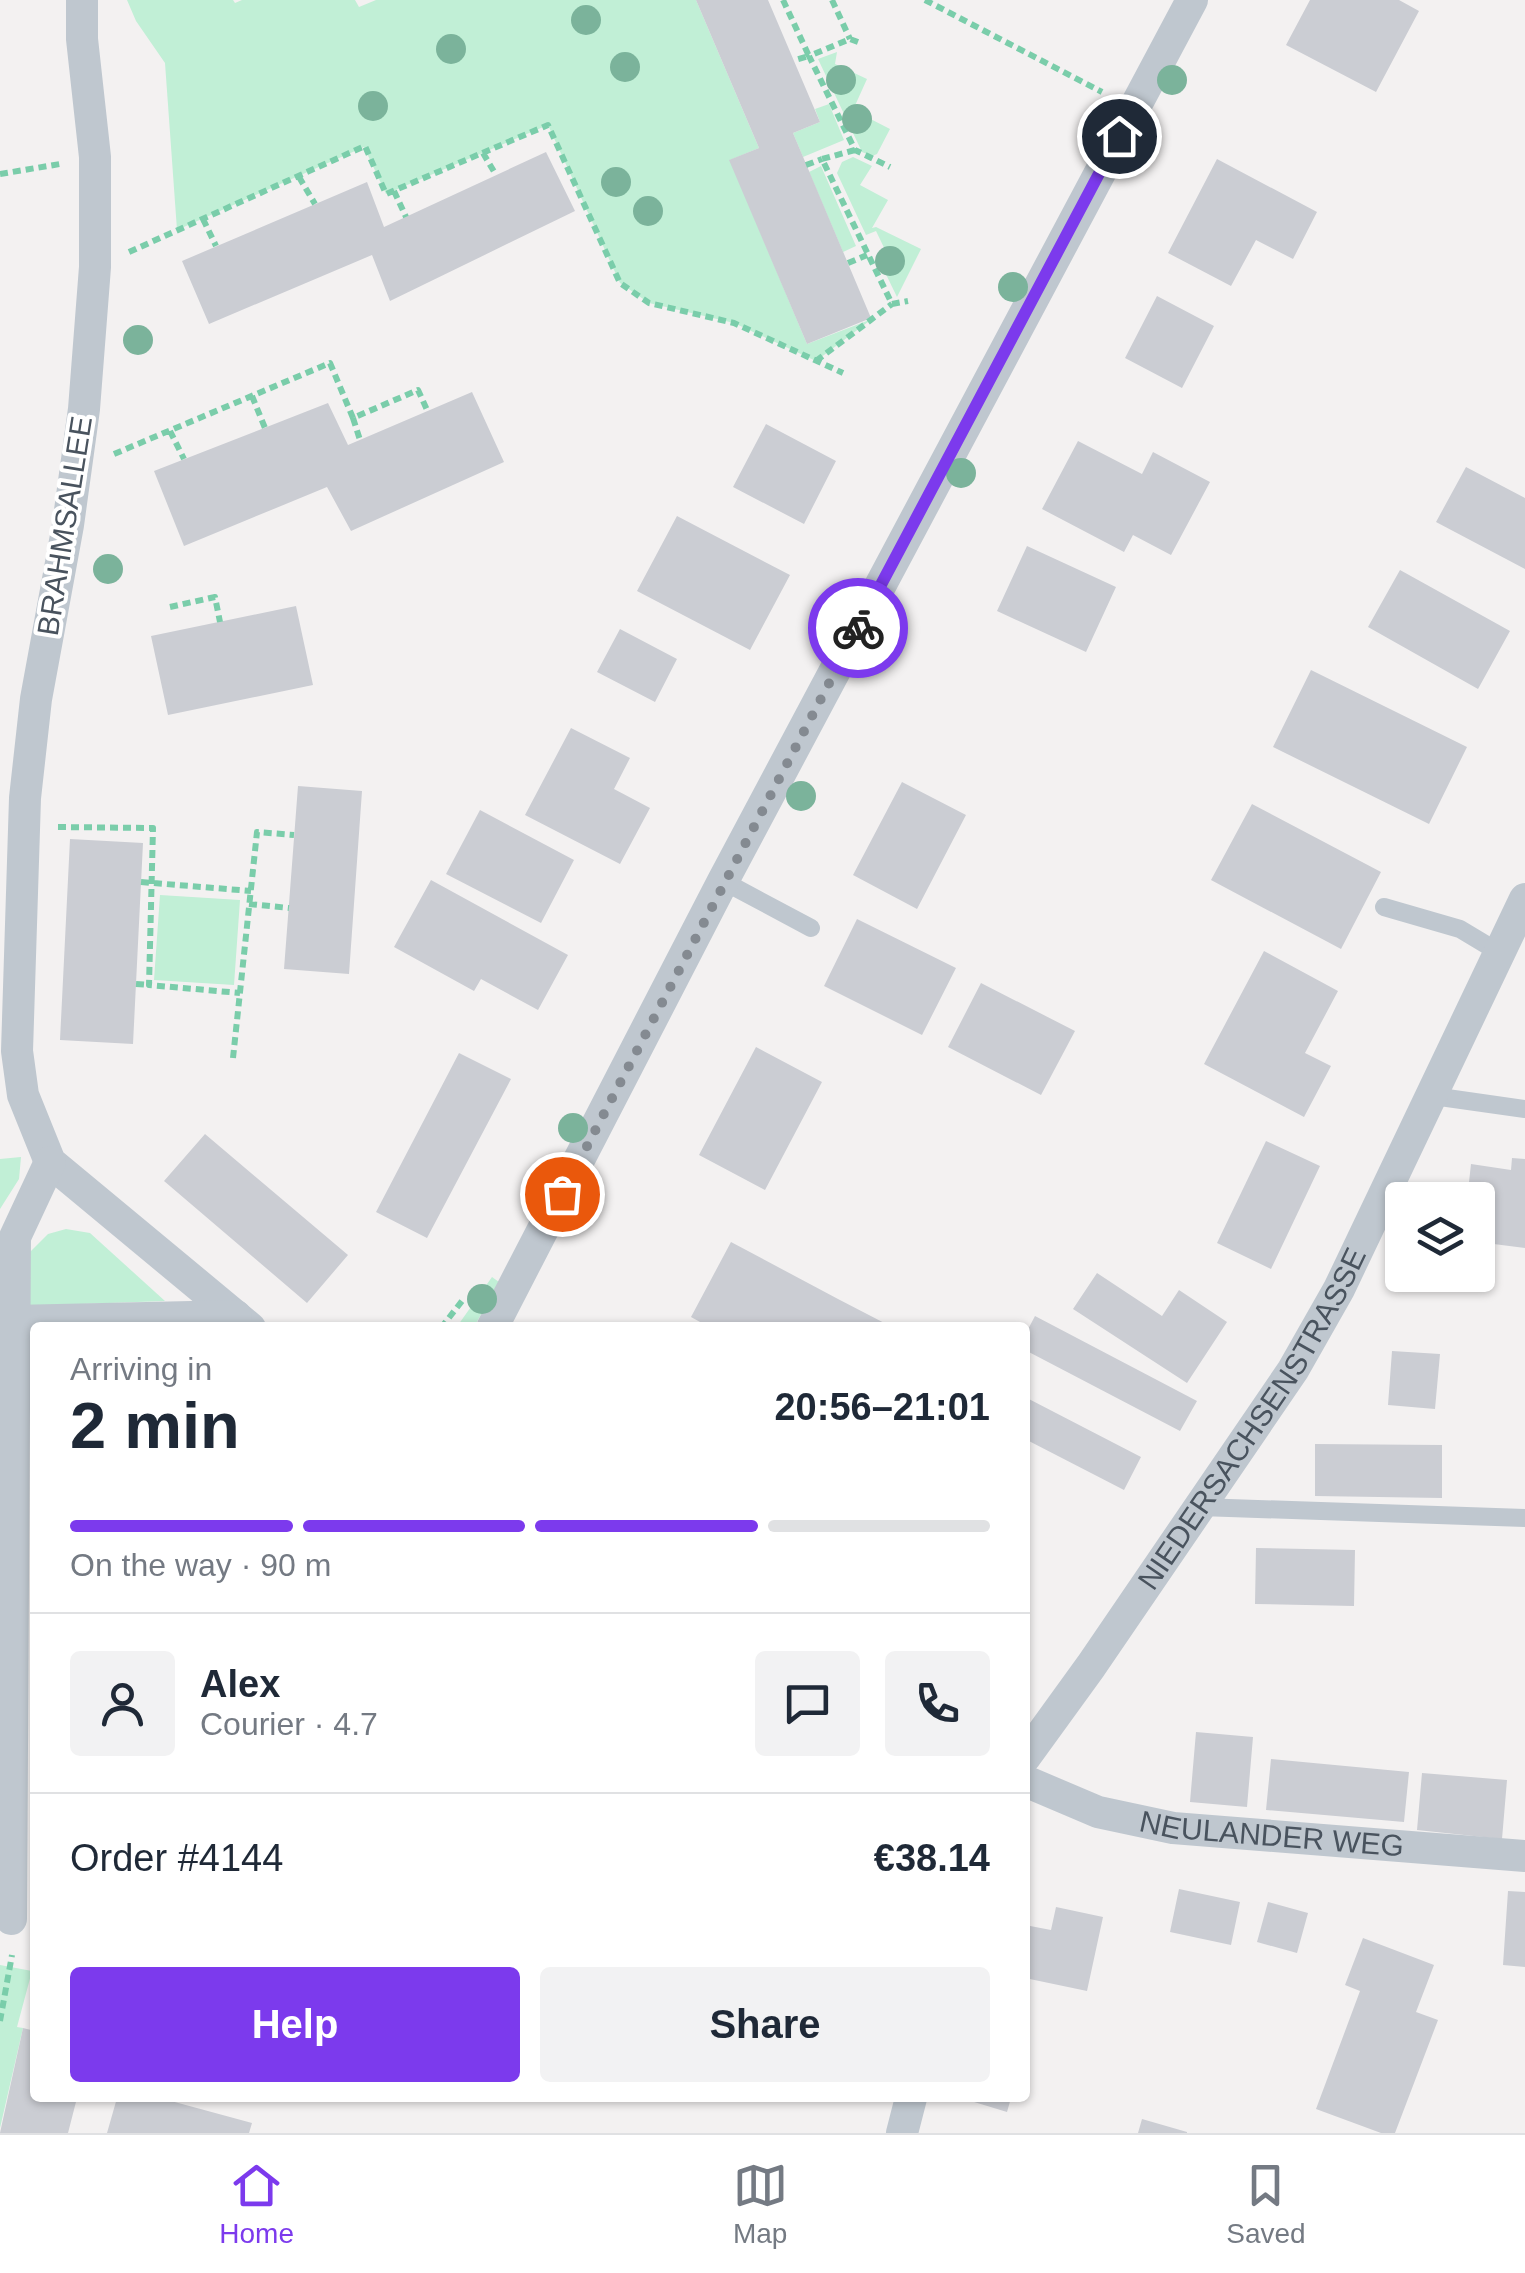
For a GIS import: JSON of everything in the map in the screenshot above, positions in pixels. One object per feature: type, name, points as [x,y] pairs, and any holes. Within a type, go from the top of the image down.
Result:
[{"type":"street","name":"BRAHMSALLEE","points":[[50,1162],[8,1051],[36,699],[76,470],[96,267],[96,158],[82,39],[82,0]]},
{"type":"street","points":[[495,1322],[723,881],[1192,0]]},
{"type":"street","name":"NIEDERSACHSENSTRASSE","points":[[1030,1750],[1293,1370],[1339,1289],[1525,899]]},
{"type":"street","points":[[11,1919],[6,1550],[15,1237],[50,1162],[243,1322]]},
{"type":"street","points":[[13,1321],[243,1322]]},
{"type":"street","name":"NEULANDER WEG","points":[[1030,1783],[1098,1812],[1173,1828],[1525,1856]]},
{"type":"street","points":[[902,2133],[910,2102]]},
{"type":"lane","points":[[723,881],[811,928]]},
{"type":"lane","points":[[1384,907],[1460,929],[1500,953]]},
{"type":"lane","points":[[1433,1096],[1525,1109]]},
{"type":"lane","points":[[1200,1507],[1525,1518]]},
{"type":"path","points":[[783,0],[855,150],[890,167]]},
{"type":"path","points":[[794,60],[854,41],[832,0]]},
{"type":"path","points":[[924,0],[1134,108]]},
{"type":"path","points":[[96,267],[365,146],[386,194],[548,124],[620,283],[649,303],[734,323],[843,373]]},
{"type":"path","points":[[806,165],[855,150]]},
{"type":"path","points":[[483,152],[496,175]]},
{"type":"path","points":[[0,174],[96,158]]},
{"type":"path","points":[[822,160],[892,304]]},
{"type":"path","points":[[298,176],[316,204]]},
{"type":"path","points":[[394,191],[406,217]]},
{"type":"path","points":[[203,219],[216,246]]},
{"type":"path","points":[[848,263],[867,254]]},
{"type":"path","points":[[816,361],[892,304],[908,301]]},
{"type":"path","points":[[76,470],[330,364],[360,440]]},
{"type":"path","points":[[353,418],[418,390],[428,412]]},
{"type":"path","points":[[252,396],[266,428]]},
{"type":"path","points":[[170,430],[184,459]]},
{"type":"path","points":[[170,607],[215,597],[220,622]]},
{"type":"path","points":[[24,826],[153,828],[149,985]]},
{"type":"path","points":[[233,1058],[257,832],[294,835]]},
{"type":"path","points":[[141,882],[251,891]]},
{"type":"path","points":[[249,904],[289,908]]},
{"type":"path","points":[[136,984],[240,993]]},
{"type":"path","points":[[0,2021],[12,1967]]},
{"type":"green space","points":[[127,0],[355,0],[359,7],[376,0],[696,0],[759,148],[730,160],[807,344],[872,319],[816,361],[734,323],[649,303],[620,283],[548,125],[386,194],[364,147],[177,230],[165,63],[136,21]]},
{"type":"green space","points":[[837,52],[835,64],[867,79],[853,110],[890,129],[877,154],[872,156],[862,152],[818,59]]},
{"type":"green space","points":[[829,104],[844,140],[803,157],[793,133],[820,122],[815,109]]},
{"type":"green space","points":[[853,157],[872,166],[860,185],[888,200],[872,228],[921,249],[897,297],[879,260],[888,256],[876,231],[866,235],[837,173],[842,162]]},
{"type":"green space","points":[[821,166],[856,246],[843,252],[809,172]]},
{"type":"green space","points":[[160,895],[240,900],[234,985],[154,980]]},
{"type":"green space","points":[[21,1157],[19,1179],[0,1209],[0,1159]]},
{"type":"green space","points":[[66,1229],[90,1233],[165,1301],[26,1306],[30,1252],[48,1234]]},
{"type":"green space","points":[[492,1277],[499,1282],[477,1322],[460,1322]]},
{"type":"green space","points":[[0,1965],[30,1971],[30,1978],[17,2027],[23,2028],[0,2128]]},
{"type":"building","points":[[696,0],[768,0],[820,122],[793,133],[871,318],[807,344],[729,160],[759,148]]},
{"type":"building","points":[[1310,0],[1399,0],[1419,11],[1376,92],[1286,45]]},
{"type":"building","points":[[546,152],[575,211],[390,301],[372,255],[209,324],[182,261],[367,182],[384,227]]},
{"type":"building","points":[[1217,159],[1317,212],[1293,259],[1256,240],[1231,286],[1168,253]]},
{"type":"building","points":[[1157,296],[1214,326],[1182,388],[1125,358]]},
{"type":"building","points":[[472,392],[504,462],[351,531],[327,487],[184,546],[154,471],[328,403],[348,445]]},
{"type":"building","points":[[766,424],[836,461],[804,524],[733,487]]},
{"type":"building","points":[[1078,441],[1142,474],[1153,452],[1210,482],[1171,555],[1133,535],[1124,552],[1042,509]]},
{"type":"building","points":[[1466,467],[1525,498],[1525,569],[1436,522]]},
{"type":"building","points":[[677,516],[790,575],[750,650],[637,591]]},
{"type":"building","points":[[1027,546],[1116,587],[1086,652],[997,611]]},
{"type":"building","points":[[1400,570],[1510,631],[1478,689],[1368,627]]},
{"type":"building","points":[[296,606],[313,685],[168,715],[151,636]]},
{"type":"building","points":[[620,629],[677,659],[655,702],[597,672]]},
{"type":"building","points":[[1311,670],[1467,747],[1429,824],[1273,747]]},
{"type":"building","points":[[571,728],[630,758],[614,789],[650,808],[620,864],[525,815]]},
{"type":"building","points":[[902,782],[966,815],[917,909],[853,875]]},
{"type":"building","points":[[298,786],[362,791],[349,974],[284,969]]},
{"type":"building","points":[[1252,804],[1381,872],[1341,949],[1211,880]]},
{"type":"building","points":[[480,810],[574,860],[541,923],[446,874]]},
{"type":"building","points":[[70,839],[143,843],[133,1044],[60,1040]]},
{"type":"building","points":[[431,880],[568,955],[538,1010],[481,979],[474,991],[394,947]]},
{"type":"building","points":[[857,919],[956,968],[922,1035],[824,986]]},
{"type":"building","points":[[1264,951],[1338,991],[1305,1053],[1331,1066],[1304,1117],[1204,1064]]},
{"type":"building","points":[[981,983],[1075,1031],[1041,1095],[948,1047]]},
{"type":"building","points":[[756,1047],[822,1082],[765,1190],[699,1155]]},
{"type":"building","points":[[459,1053],[511,1079],[427,1238],[376,1212]]},
{"type":"building","points":[[205,1134],[348,1255],[307,1303],[164,1181]]},
{"type":"building","points":[[1266,1141],[1320,1166],[1271,1269],[1217,1243]]},
{"type":"building","points":[[1512,1158],[1525,1159],[1525,1248],[1495,1244],[1495,1182],[1469,1182],[1471,1164],[1511,1170]]},
{"type":"building","points":[[731,1242],[883,1322],[700,1322],[691,1317]]},
{"type":"building","points":[[1097,1273],[1162,1316],[1179,1290],[1227,1322],[1187,1383],[1073,1309]]},
{"type":"building","points":[[1035,1316],[1197,1401],[1180,1431],[1030,1353],[1030,1326]]},
{"type":"building","points":[[1392,1351],[1440,1354],[1435,1409],[1388,1405]]},
{"type":"building","points":[[1030,1400],[1141,1457],[1124,1490],[1030,1442]]},
{"type":"building","points":[[1315,1444],[1442,1445],[1442,1498],[1315,1496]]},
{"type":"building","points":[[1256,1548],[1355,1550],[1354,1606],[1255,1604]]},
{"type":"building","points":[[1196,1732],[1253,1737],[1247,1807],[1190,1802]]},
{"type":"building","points":[[1271,1759],[1409,1772],[1404,1822],[1266,1810]]},
{"type":"building","points":[[1422,1773],[1507,1780],[1502,1839],[1417,1830]]},
{"type":"building","points":[[1179,1889],[1240,1902],[1231,1945],[1170,1932]]},
{"type":"building","points":[[1508,1891],[1525,1892],[1525,1967],[1503,1965]]},
{"type":"building","points":[[1268,1902],[1308,1913],[1297,1953],[1257,1942]]},
{"type":"building","points":[[1056,1907],[1103,1917],[1087,1991],[1030,1979],[1030,1926],[1051,1930]]},
{"type":"building","points":[[1363,1938],[1434,1965],[1416,2012],[1438,2020],[1395,2133],[1381,2133],[1316,2109],[1360,1991],[1345,1985]]},
{"type":"building","points":[[23,2028],[30,2030],[30,2102],[76,2102],[68,2133],[0,2133]]},
{"type":"building","points":[[116,2102],[175,2102],[252,2123],[249,2133],[107,2133]]},
{"type":"building","points":[[974,2102],[1010,2102],[1007,2112]]},
{"type":"building","points":[[1142,2119],[1187,2132],[1187,2133],[1138,2133]]},
{"type":"way so far","points":[[562,1194],[858,628]]},
{"type":"route","points":[[858,628],[1119,136]]}]
